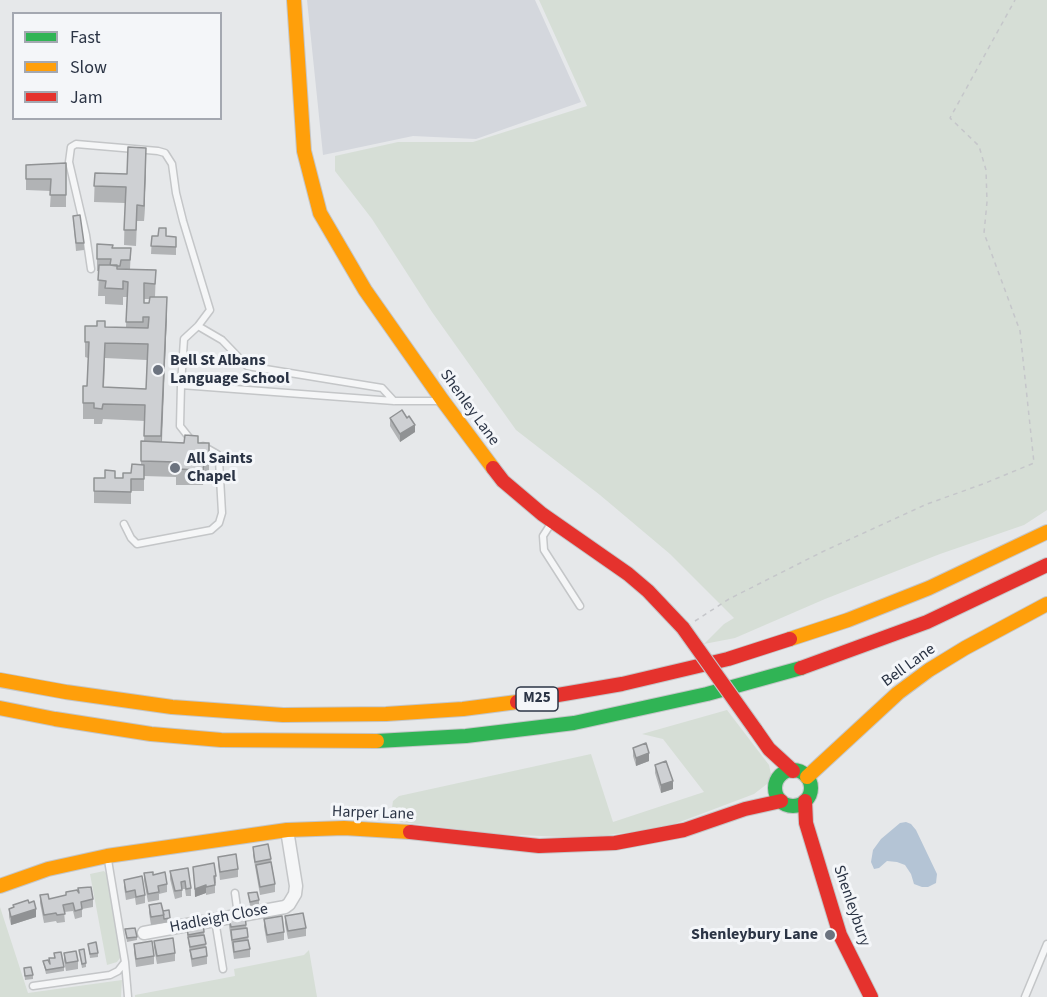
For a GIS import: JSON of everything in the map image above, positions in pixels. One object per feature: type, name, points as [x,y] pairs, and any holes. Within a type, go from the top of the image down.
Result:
[{"type":"main road","name":"Shenley Lane","points":[[294,0],[304,151],[320,213],[365,290],[503,481],[552,521],[628,574],[648,591],[683,628],[769,749],[793,771]]},
{"type":"main road","name":"M25","points":[[0,680],[66,693],[172,707],[283,715],[386,714],[463,709],[541,699],[622,684],[728,659],[848,620],[929,588],[1047,532]]},
{"type":"main road","name":"M25","points":[[0,708],[151,734],[221,741],[419,740],[574,723],[778,676],[927,622],[1047,565]]},
{"type":"main road","name":"Bell Lane","points":[[807,777],[898,693],[929,670],[1047,604]]},
{"type":"main road","name":"Shenley Lane","points":[[769,749],[776,783]]},
{"type":"main road","points":[[793,771],[807,777],[810,792],[805,801],[786,804],[775,791],[776,783],[784,773],[793,771]]},
{"type":"main road","name":"Harper Lane","points":[[745,809],[776,783]]},
{"type":"main road","name":"Shenleybury","points":[[805,801],[806,823],[840,935],[871,997]]},
{"type":"main road","name":"Harper Lane","points":[[0,886],[48,870],[107,856],[287,830],[384,829],[539,846],[588,845],[615,843],[684,830],[745,809],[786,804]]},
{"type":"main road","name":"Shenleybury","points":[[786,804],[806,823]]},
{"type":"street","name":"Hadleigh Close","points":[[144,933],[285,907],[295,894],[296,886],[287,830]]},
{"type":"lane","points":[[91,269],[86,235],[69,162],[71,147],[76,144],[165,153],[172,164],[178,202],[210,310],[184,339],[180,426],[189,439],[217,454],[222,513],[219,523],[211,530],[137,544],[130,538],[124,524]]},
{"type":"lane","points":[[198,326],[222,340],[247,366],[382,388],[394,401]]},
{"type":"lane","points":[[181,385],[394,401],[443,401]]},
{"type":"lane","points":[[552,521],[543,536],[544,550],[580,606]]},
{"type":"lane","points":[[107,856],[125,962],[128,997]]},
{"type":"lane","points":[[235,894],[238,915]]},
{"type":"lane","points":[[215,920],[223,969]]},
{"type":"lane","points":[[1025,997],[1047,944]]},
{"type":"lane","points":[[33,986],[110,975],[118,971],[125,962]]},
{"type":"path","points":[[683,628],[729,599],[822,552],[927,504],[1034,463],[1020,331],[984,233],[987,202],[986,170],[979,146],[950,118],[1015,0]]},
{"type":"shaded area","points":[[307,0],[535,0],[581,102],[476,139],[413,136],[323,155]]},
{"type":"shaded area","points":[[539,0],[1047,0],[1047,510],[1024,525],[940,554],[825,599],[735,638],[704,644],[724,624],[734,618],[670,554],[600,495],[516,430],[432,312],[372,219],[335,171],[335,156],[398,142],[473,142],[587,106]]},
{"type":"shaded area","points":[[727,710],[769,765],[771,774],[767,784],[754,794],[664,828],[584,838],[499,834],[400,822],[391,815],[393,801],[399,796],[591,754],[613,822],[704,792],[663,739],[642,734]]},
{"type":"shaded area","points":[[104,871],[108,876],[120,952],[117,962],[107,965],[90,874]]},
{"type":"shaded area","points":[[0,907],[28,993],[122,980],[121,997],[0,997]]},
{"type":"shaded area","points":[[309,950],[317,997],[135,997],[135,995],[235,976],[234,969],[304,955]]},
{"type":"water","points":[[906,822],[916,830],[937,874],[936,883],[928,887],[914,884],[905,865],[887,861],[874,869],[871,862],[873,850],[881,839],[900,823]]},
{"type":"building","points":[[128,147],[146,148],[144,206],[137,205],[136,230],[124,230],[126,187],[94,186],[95,173],[127,174]]},
{"type":"building","points":[[66,163],[66,195],[50,195],[51,179],[26,179],[26,165]]},
{"type":"building","points":[[80,215],[84,243],[76,243],[73,216]]},
{"type":"building","points":[[159,228],[166,228],[166,236],[176,237],[176,247],[151,246],[152,236],[158,236]]},
{"type":"building","points":[[97,244],[113,245],[112,248],[131,248],[130,260],[121,260],[120,266],[117,266],[110,265],[111,259],[97,259]]},
{"type":"building","points":[[99,265],[117,265],[117,269],[156,270],[155,284],[144,283],[144,303],[149,303],[150,297],[167,297],[161,436],[144,436],[145,405],[103,404],[102,409],[94,408],[94,403],[83,403],[83,386],[87,386],[89,342],[85,342],[85,326],[97,326],[97,321],[105,321],[105,327],[148,328],[149,317],[143,317],[143,322],[126,322],[128,282],[123,281],[123,289],[105,288],[106,281],[98,280]],"holes":[[[105,343],[148,344],[146,389],[103,387]]]},
{"type":"building","points":[[402,410],[415,425],[400,434],[390,418]]},
{"type":"building","points":[[185,435],[198,436],[198,443],[209,443],[209,463],[204,463],[203,470],[176,469],[176,462],[141,461],[141,441],[184,443]]},
{"type":"building","points":[[132,464],[144,465],[144,479],[131,479],[131,492],[94,491],[94,478],[105,478],[105,470],[115,471],[115,478],[123,478],[123,473],[131,473]]},
{"type":"building","points":[[646,743],[649,753],[636,758],[633,748]]},
{"type":"building","points":[[666,761],[673,781],[661,785],[655,765]]},
{"type":"building","points":[[268,844],[271,859],[255,862],[253,847]]},
{"type":"building","points":[[236,854],[238,869],[220,872],[218,857]]},
{"type":"building","points":[[271,862],[275,884],[260,887],[256,865]]},
{"type":"building","points":[[214,863],[215,885],[195,889],[193,867]]},
{"type":"building","points":[[188,868],[191,888],[186,889],[185,881],[181,882],[182,890],[175,891],[170,871]]},
{"type":"building","points":[[153,872],[153,875],[165,872],[167,884],[158,886],[159,892],[148,894],[144,873]]},
{"type":"building","points":[[142,876],[145,895],[136,897],[135,890],[126,892],[124,880]]},
{"type":"building","points":[[91,887],[93,899],[81,902],[82,909],[75,911],[73,903],[63,905],[65,914],[44,915],[40,895],[48,894],[49,899],[66,895],[66,892],[77,890],[79,893],[78,888]]},
{"type":"building","points":[[257,892],[259,900],[250,902],[248,893]]},
{"type":"building","points":[[28,900],[29,903],[34,901],[36,909],[11,917],[9,909],[14,907],[13,905]]},
{"type":"building","points":[[161,903],[164,915],[151,917],[149,905]]},
{"type":"building","points":[[169,910],[170,918],[164,919],[163,911]]},
{"type":"building","points":[[303,913],[306,928],[288,931],[285,916]]},
{"type":"building","points":[[245,915],[246,925],[231,927],[229,918]]},
{"type":"building","points":[[282,916],[284,932],[267,935],[264,919]]},
{"type":"building","points":[[203,923],[204,932],[188,935],[187,925]]},
{"type":"building","points":[[135,928],[137,937],[127,938],[125,929]]},
{"type":"building","points":[[247,928],[248,937],[232,940],[231,930]]},
{"type":"building","points":[[204,935],[206,944],[190,947],[188,937]]},
{"type":"building","points":[[173,938],[175,953],[157,956],[154,941]]},
{"type":"building","points":[[248,940],[250,949],[234,952],[233,942]]},
{"type":"building","points":[[152,941],[154,956],[136,959],[134,944]]},
{"type":"building","points":[[96,942],[98,953],[90,954],[88,944]]},
{"type":"building","points":[[206,947],[207,956],[192,959],[190,950]]},
{"type":"building","points":[[84,949],[86,963],[82,964],[79,950]]},
{"type":"building","points":[[76,951],[78,961],[66,963],[64,953]]},
{"type":"building","points":[[61,952],[64,967],[46,970],[43,961],[48,960],[50,964],[49,958],[55,958],[54,953]]},
{"type":"building","points":[[31,967],[33,975],[25,976],[24,968]]},
{"type":"traffic: fast","points":[[377,741],[466,736],[574,723],[707,694],[801,668]]},
{"type":"traffic: fast","points":[[793,770],[805,776],[811,788],[805,800],[793,806],[781,800],[775,788],[781,776],[793,770]]},
{"type":"traffic: slow","points":[[294,0],[304,151],[320,213],[365,290],[493,468]]},
{"type":"traffic: slow","points":[[790,639],[848,620],[929,588],[1047,532]]},
{"type":"traffic: slow","points":[[807,777],[898,693],[929,670],[1047,604]]},
{"type":"traffic: slow","points":[[0,680],[172,707],[283,715],[386,714],[463,709],[517,702]]},
{"type":"traffic: slow","points":[[0,708],[151,734],[221,740],[377,741]]},
{"type":"traffic: slow","points":[[0,886],[48,869],[107,856],[287,830],[344,828],[410,832]]},
{"type":"traffic: jam","points":[[493,468],[503,481],[542,514],[628,574],[648,591],[683,628]]},
{"type":"traffic: jam","points":[[801,668],[927,622],[1047,565]]},
{"type":"traffic: jam","points":[[683,628],[755,729]]},
{"type":"traffic: jam","points":[[517,702],[622,684],[728,659],[790,639]]},
{"type":"traffic: jam","points":[[755,729],[769,749],[793,771]]},
{"type":"traffic: jam","points":[[410,832],[539,846],[615,843],[684,830],[745,809],[781,801]]},
{"type":"traffic: jam","points":[[805,801],[806,823],[840,935],[871,997]]},
{"type":"place","name":"Bell St Albans Language School","points":[[158,370]]},
{"type":"place","name":"All Saints Chapel","points":[[175,468]]},
{"type":"place","name":"Shenleybury Lane","points":[[830,935]]}]
